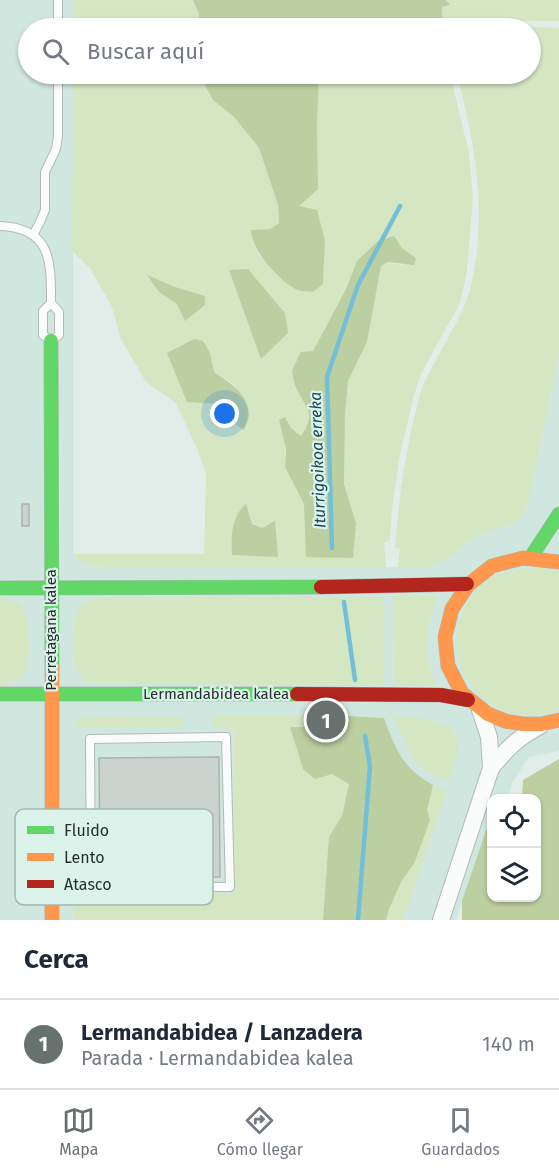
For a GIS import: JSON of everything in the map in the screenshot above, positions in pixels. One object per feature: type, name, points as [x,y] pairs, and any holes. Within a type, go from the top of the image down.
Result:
[{"type":"street","name":"Perretagana kalea","points":[[51,341],[52,809]]},
{"type":"street","points":[[531,557],[559,514]]},
{"type":"street","points":[[491,768],[489,737],[474,705],[456,683],[447,663],[445,642],[447,621],[455,601],[467,584],[486,569],[508,560],[531,557],[559,562]]},
{"type":"street","points":[[0,588],[390,587],[467,584]]},
{"type":"street","name":"Lermandabidea kalea","points":[[0,694],[441,695],[474,705],[510,723],[521,725],[551,723]]},
{"type":"street","points":[[441,920],[491,768],[511,743],[520,736],[551,723]]},
{"type":"street","name":"Perretagana kalea","points":[[51,905],[51,920]]},
{"type":"lane","points":[[58,0],[58,18]]},
{"type":"lane","points":[[33,235],[45,210],[45,172],[56,150],[58,84]]},
{"type":"lane","points":[[0,226],[22,229],[33,235],[44,246],[50,258],[51,303],[59,312],[58,335],[51,341],[43,335],[43,311],[51,303]]},
{"type":"lane","points":[[91,809],[90,739],[226,737],[230,887],[213,887]]},
{"type":"shaded area","points":[[0,0],[73,0],[73,18],[18,18],[18,84],[73,84],[73,554],[80,562],[102,567],[432,567],[447,559],[475,537],[511,525],[521,518],[528,503],[559,357],[559,751],[529,757],[512,783],[509,794],[487,794],[487,828],[456,920],[0,920]]},
{"type":"green space","points":[[73,0],[193,0],[199,14],[198,18],[73,18]]},
{"type":"green space","points":[[193,0],[446,0],[450,5],[442,7],[443,18],[198,18],[199,14]]},
{"type":"green space","points":[[446,0],[559,0],[559,21],[541,21],[541,18],[443,18],[442,7],[449,5]]},
{"type":"green space","points":[[541,27],[559,28],[559,357],[528,503],[521,518],[511,525],[475,537],[447,559],[432,567],[398,567],[400,549],[395,548],[399,502],[417,404],[428,376],[464,306],[473,276],[477,250],[479,199],[469,124],[459,84],[541,84]]},
{"type":"green space","points":[[73,84],[204,84],[213,100],[234,117],[259,148],[278,205],[279,223],[270,229],[251,230],[258,253],[272,267],[323,284],[325,241],[298,206],[317,126],[319,84],[452,84],[469,153],[473,197],[467,271],[460,303],[422,372],[414,395],[400,454],[390,540],[384,543],[386,567],[102,567],[80,562],[73,554],[204,554],[206,473],[196,446],[176,403],[146,382],[121,339],[112,307],[90,268],[72,251]],"holes":[[[394,236],[402,248],[416,258],[403,265],[388,262],[381,266],[367,342],[348,381],[344,484],[356,523],[304,504],[285,467],[285,418],[291,428],[301,436],[307,422],[308,411],[296,388],[313,351],[346,289],[357,261]],[[148,276],[175,287],[185,320],[177,304],[159,292]],[[210,353],[214,372],[235,385],[235,424],[230,405],[187,402]],[[246,505],[252,524],[262,528],[275,522],[232,555]]]},
{"type":"green space","points":[[204,84],[319,84],[318,189],[299,206],[317,210],[325,241],[323,284],[313,292],[297,290],[288,284],[260,255],[255,246],[251,230],[270,229],[279,223],[278,205],[259,148],[234,117],[213,100]]},
{"type":"green space","points":[[394,236],[402,248],[416,258],[414,265],[388,262],[381,266],[367,342],[348,381],[344,484],[356,523],[353,558],[306,557],[304,504],[285,467],[286,449],[279,420],[285,417],[291,428],[301,436],[308,422],[307,407],[296,388],[292,370],[301,352],[313,351],[346,289],[357,261],[378,241]]},
{"type":"green space","points":[[248,269],[285,313],[288,333],[261,359],[229,270]]},
{"type":"green space","points":[[147,275],[205,296],[205,305],[185,321],[177,304],[159,292]]},
{"type":"green space","points":[[194,339],[203,341],[210,353],[214,372],[237,390],[246,402],[249,416],[244,430],[235,424],[230,405],[187,402],[167,353]]},
{"type":"green space","points":[[246,504],[252,524],[262,528],[275,521],[278,557],[232,555],[235,521]]},
{"type":"green space","points":[[538,567],[559,572],[559,711],[537,715],[509,713],[486,700],[472,687],[463,672],[458,656],[459,622],[466,606],[489,579],[505,573]]},
{"type":"green space","points":[[393,596],[438,596],[430,620],[427,641],[429,662],[437,686],[394,686]]},
{"type":"green space","points":[[0,597],[14,601],[21,606],[28,629],[29,650],[24,674],[14,682],[0,686]]},
{"type":"green space","points":[[102,597],[384,597],[383,686],[87,683],[79,674],[74,661],[74,627],[81,606],[88,601]]},
{"type":"green space","points":[[213,716],[348,716],[349,727],[290,728],[303,769],[332,774],[349,784],[342,816],[329,837],[323,920],[74,920],[74,905],[213,905],[213,893],[234,893],[234,729],[214,728]]},
{"type":"green space","points":[[348,716],[384,718],[401,757],[414,772],[433,785],[427,810],[430,820],[414,864],[402,880],[386,920],[323,920],[329,837],[342,816],[349,784],[332,774],[315,779],[303,769],[290,727],[348,727]]},
{"type":"green space","points":[[88,717],[182,717],[183,728],[76,728],[76,721]]},
{"type":"green space","points":[[393,717],[434,721],[452,730],[457,738],[458,749],[450,781],[425,771],[414,760]]},
{"type":"green space","points":[[559,759],[559,920],[462,920],[462,901],[487,828],[487,902],[541,902],[541,794],[522,794],[523,780]]},
{"type":"green space","points":[[433,785],[447,790],[403,920],[386,920],[402,880],[414,864]]},
{"type":"building","points":[[22,504],[29,504],[29,526],[22,526]]},
{"type":"building","points":[[219,757],[220,877],[213,877],[213,809],[99,809],[99,758]]},
{"type":"waterway","name":"Iturrigoikoa erreka","points":[[332,548],[327,377],[358,285],[400,206]]},
{"type":"waterway","name":"Iturrigoikoa erreka","points":[[344,602],[355,680]]},
{"type":"waterway","name":"Iturrigoikoa erreka","points":[[358,920],[370,766],[365,736]]},
{"type":"traffic: fast","points":[[51,341],[52,667]]},
{"type":"traffic: fast","points":[[531,557],[559,514]]},
{"type":"traffic: fast","points":[[0,588],[321,587]]},
{"type":"traffic: fast","points":[[0,694],[297,694]]},
{"type":"traffic: slow","points":[[559,562],[523,558],[492,566],[468,585],[452,609],[445,637],[448,666],[462,693],[488,714],[505,721],[523,724],[541,724],[559,720]]},
{"type":"traffic: slow","points":[[52,667],[52,809]]},
{"type":"traffic: slow","points":[[52,905],[52,920]]},
{"type":"traffic: jam","points":[[321,587],[467,584]]},
{"type":"traffic: jam","points":[[297,694],[441,695],[468,700]]},
{"type":"place","name":"Lermandabidea / Lanzadera","points":[[326,720]]}]
